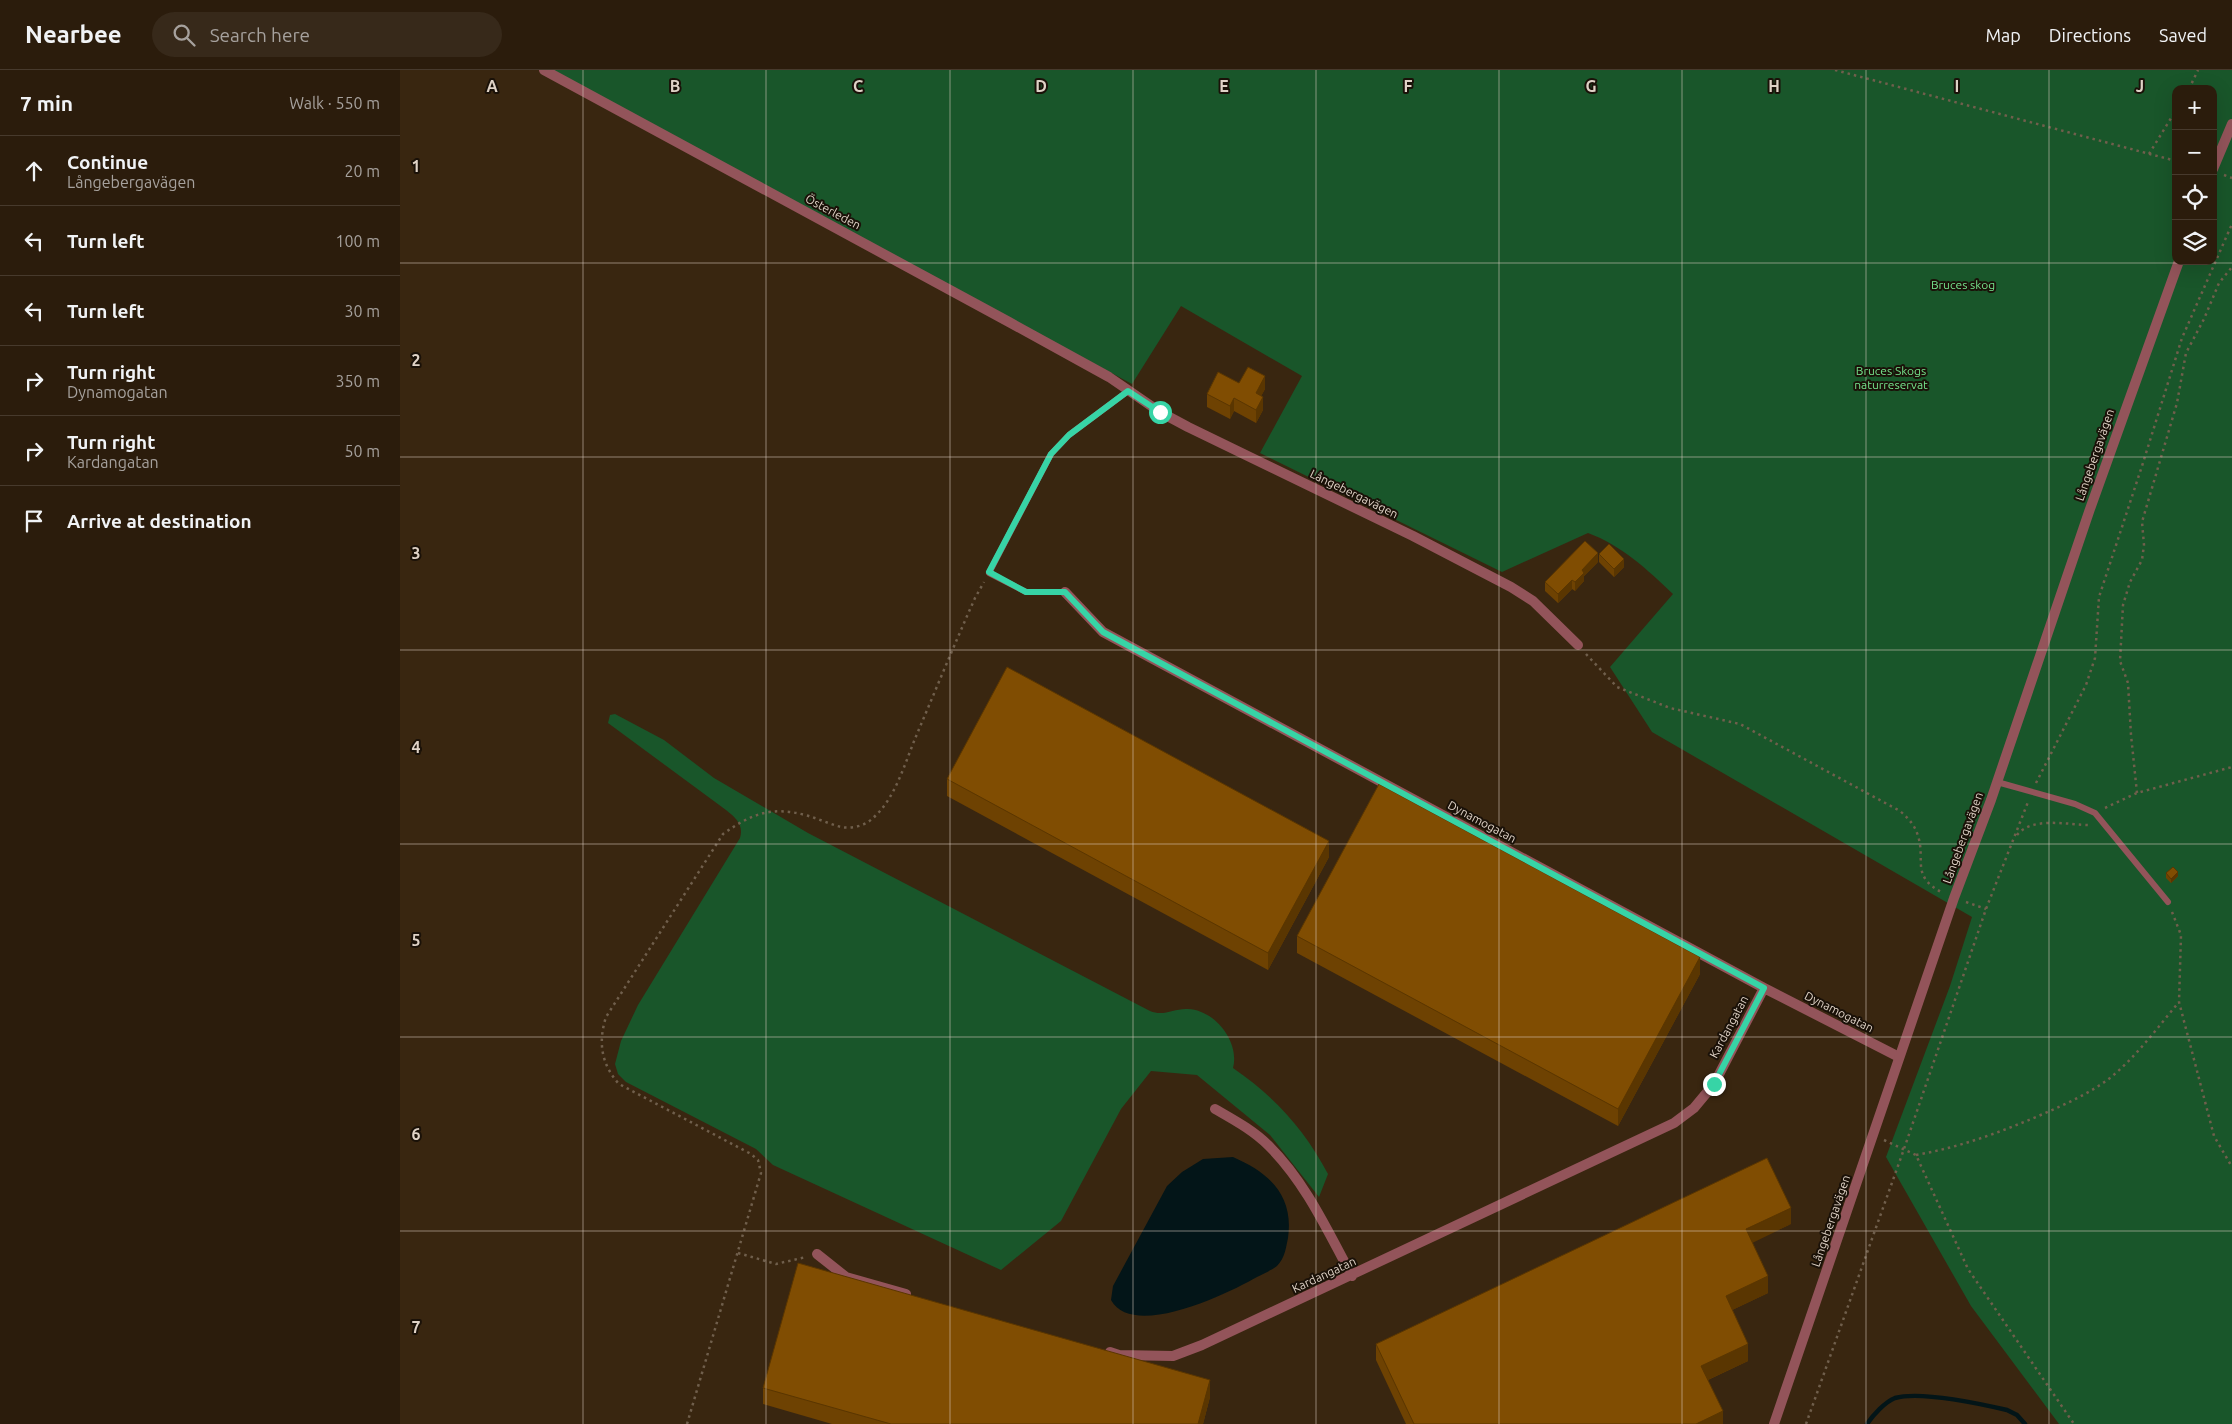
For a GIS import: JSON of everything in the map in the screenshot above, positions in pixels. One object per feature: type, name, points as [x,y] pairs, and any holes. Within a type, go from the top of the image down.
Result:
[{"type":"street","name":"Österleden","points":[[544,70],[1109,378]]},
{"type":"street","points":[[2217,160],[2232,124]]},
{"type":"street","name":"Långebergavägen","points":[[1774,1424],[1954,898],[1997,782],[2099,482],[2178,265]]},
{"type":"street","name":"Långebergavägen","points":[[1109,378],[1188,427],[1413,536],[1519,591],[1543,610],[1578,646]]},
{"type":"street","name":"Dynamogatan","points":[[1065,592],[1103,632],[1764,988],[1899,1057]]},
{"type":"street","name":"Kardangatan","points":[[1100,1350],[1119,1355],[1172,1356],[1233,1331],[1674,1124],[1694,1108],[1714,1084],[1764,988]]},
{"type":"street","points":[[1215,1109],[1248,1129],[1269,1146],[1305,1190],[1352,1276]]},
{"type":"street","points":[[817,1254],[846,1277],[912,1296]]},
{"type":"lane","points":[[1065,592],[1026,592],[989,572],[1051,454],[1069,435],[1128,391]]},
{"type":"lane","points":[[1997,782],[2075,804],[2095,813],[2168,902]]},
{"type":"path","points":[[1835,70],[2172,161]]},
{"type":"path","points":[[2190,85],[2198,70]]},
{"type":"path","points":[[2149,154],[2172,117]]},
{"type":"path","points":[[1806,1424],[1904,1149],[1986,909],[2032,792],[2086,685],[2095,658],[2099,597],[2182,338],[2232,224]]},
{"type":"path","points":[[2137,793],[2128,682],[2120,661],[2122,605],[2130,582],[2142,560],[2144,545],[2142,522],[2177,403],[2186,353],[2204,319],[2219,283],[2232,267]]},
{"type":"path","points":[[687,1424],[762,1174],[758,1160],[751,1154],[619,1084],[609,1074],[601,1046],[601,1031],[612,1005],[723,834],[750,816],[763,813],[784,811],[842,827],[855,827],[868,822],[874,817],[896,784],[975,598],[989,572]]},
{"type":"path","points":[[1578,646],[1617,687],[1670,708],[1740,724],[1900,811],[1908,818],[1919,838],[1920,860],[1924,876],[1931,885],[1954,898],[1986,909]]},
{"type":"path","points":[[2095,813],[2137,793],[2232,767]]},
{"type":"path","points":[[2014,838],[2020,831],[2036,824],[2105,826]]},
{"type":"path","points":[[2168,902],[2181,934],[2180,1002],[2214,1136],[2232,1167]]},
{"type":"path","points":[[1874,1135],[1916,1155],[1949,1149],[2000,1133],[2072,1101],[2110,1078],[2141,1047],[2180,1002]]},
{"type":"path","points":[[1916,1155],[1968,1269],[2074,1424]]},
{"type":"path","points":[[738,1253],[776,1264],[817,1254]]},
{"type":"green space","name":"Bruces Skogs naturreservat","points":[[550,70],[2232,70],[2232,1424],[2059,1424],[1971,1306],[1886,1157],[1950,986],[1972,917],[1652,732],[1610,667],[1673,594],[1644,567],[1623,551],[1588,533],[1502,572],[1260,453],[1302,376],[1181,306],[1132,384]]},
{"type":"green space","points":[[615,714],[664,740],[714,778],[808,833],[1150,1011],[1164,1013],[1188,1009],[1198,1011],[1216,1021],[1229,1038],[1233,1048],[1233,1068],[1275,1102],[1299,1129],[1319,1158],[1328,1174],[1319,1197],[1270,1135],[1197,1075],[1151,1071],[1121,1109],[1061,1221],[1001,1270],[773,1165],[756,1149],[626,1082],[618,1074],[615,1064],[621,1041],[638,1005],[740,838],[741,829],[736,819],[726,810],[608,723],[610,715]]},
{"type":"shaded area","points":[[1233,1157],[1258,1170],[1277,1188],[1283,1198],[1289,1223],[1286,1249],[1280,1263],[1225,1293],[1182,1310],[1159,1315],[1139,1316],[1122,1311],[1111,1300],[1113,1286],[1167,1186],[1182,1172],[1203,1159]]},
{"type":"building","points":[[1248,367],[1265,376],[1256,393],[1263,397],[1256,410],[1234,398],[1230,406],[1207,394],[1218,372],[1239,383]]},
{"type":"building","points":[[1585,541],[1598,553],[1582,570],[1584,573],[1575,582],[1572,580],[1558,594],[1545,582]]},
{"type":"building","points":[[1609,544],[1624,559],[1614,569],[1599,554]]},
{"type":"building","points":[[1007,667],[1329,841],[1268,953],[947,779]]},
{"type":"building","points":[[1379,784],[1700,957],[1618,1109],[1297,936]]},
{"type":"building","points":[[2173,867],[2178,872],[2171,879],[2166,873]]},
{"type":"building","points":[[1767,1158],[1791,1208],[1746,1229],[1768,1276],[1726,1296],[1748,1344],[1701,1366],[1723,1411],[1696,1424],[1414,1424],[1376,1344]]},
{"type":"building","points":[[798,1263],[1210,1380],[1198,1424],[891,1424],[763,1388]]},
{"type":"waterway","points":[[1867,1424],[1887,1402],[1906,1396],[1951,1399],[2007,1410],[2017,1415],[2025,1424]]},
{"type":"route","points":[[1160,412],[1128,391],[1069,435],[1051,454],[989,572],[1026,592],[1065,592],[1103,632],[1764,988],[1714,1084]]},
{"type":"park label","name":"Bruces skog","points":[[1963,285]]}]
